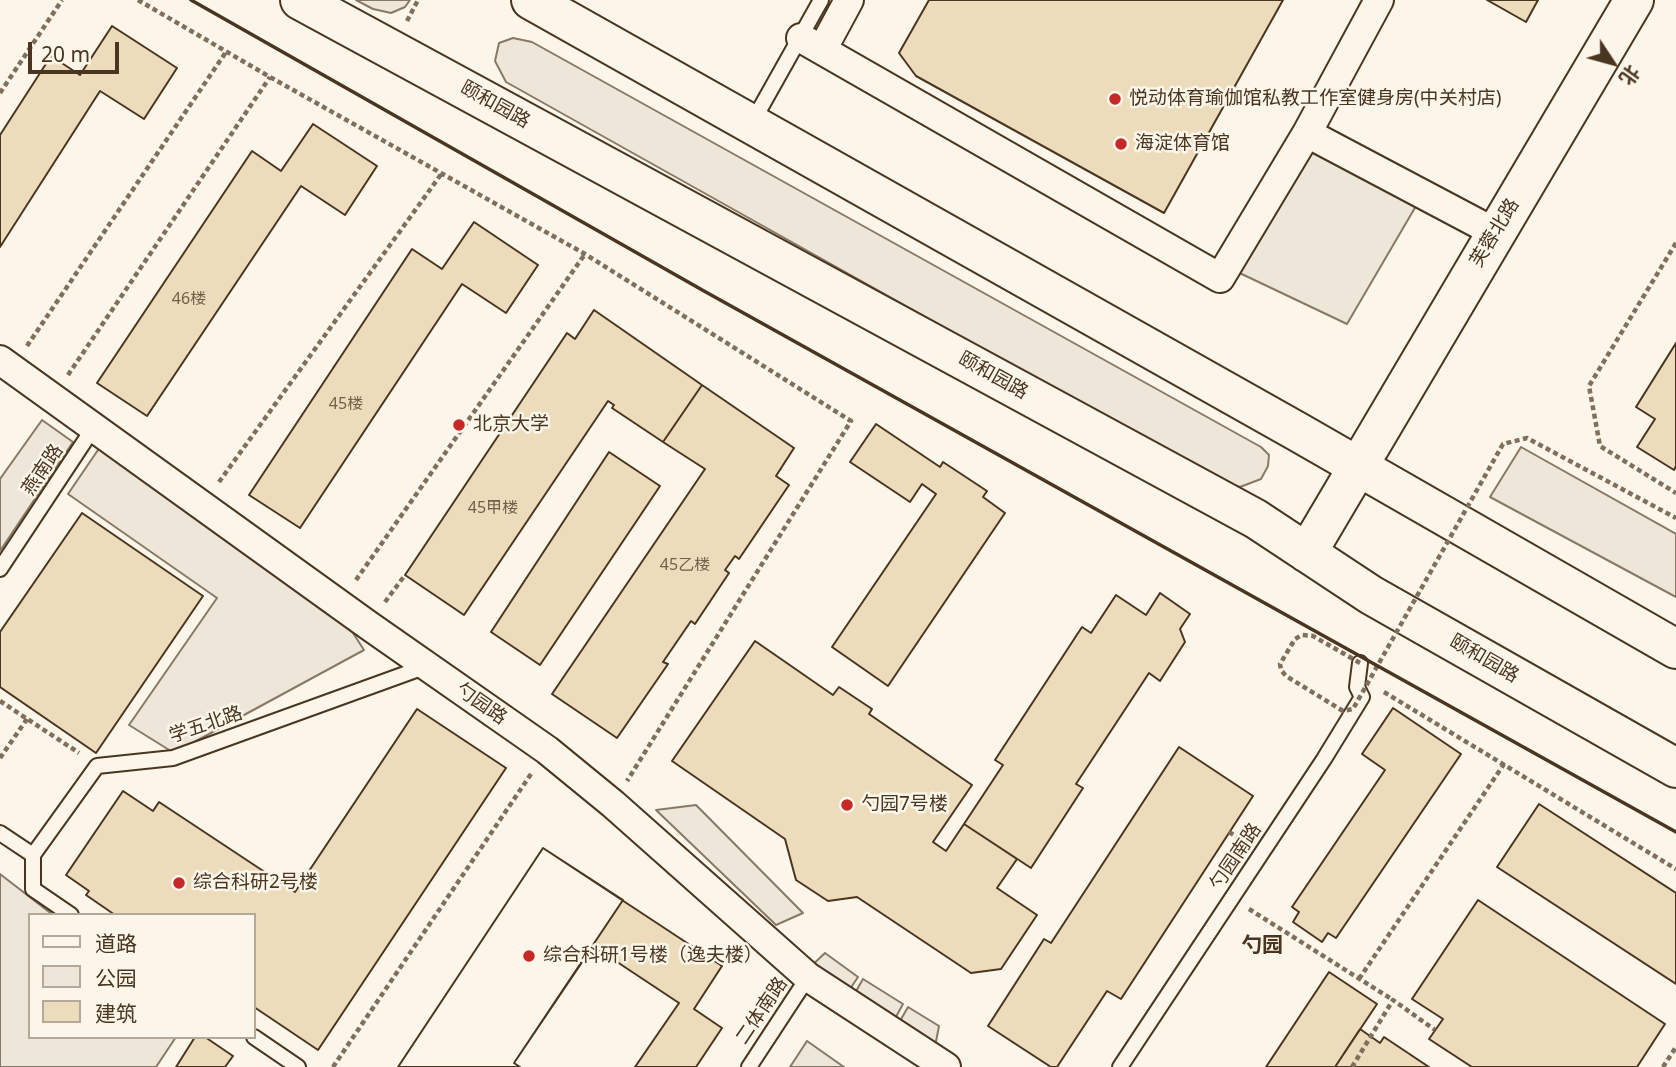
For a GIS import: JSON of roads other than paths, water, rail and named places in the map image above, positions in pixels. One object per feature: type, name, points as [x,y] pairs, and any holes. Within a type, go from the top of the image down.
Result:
[{"type":"street","name":"颐和园路","points":[[300,0],[1256,519],[1370,595],[1676,768]]},
{"type":"street","points":[[531,0],[1676,649]]},
{"type":"street","points":[[849,0],[811,44],[1220,278],[1307,133],[1379,0]]},
{"type":"street","name":"芙蓉北路","points":[[1307,553],[1634,0]]},
{"type":"street","points":[[1307,133],[1496,233]]},
{"type":"street","name":"勺园路","points":[[6,364],[547,751],[613,804],[808,977],[946,1067]]},
{"type":"lane","points":[[752,124],[811,44],[821,0]]},
{"type":"lane","name":"燕南路","points":[[0,569],[94,427]]},
{"type":"lane","name":"学五北路","points":[[33,855],[97,766],[173,758],[427,666]]},
{"type":"lane","name":"勺园南路","points":[[1120,1067],[1324,759],[1362,697],[1357,687],[1362,674]]},
{"type":"lane","points":[[0,833],[33,855],[33,889],[68,913]]},
{"type":"lane","name":"二体南路","points":[[748,1067],[808,977]]},
{"type":"lane","points":[[256,1038],[298,1067]]},
{"type":"place","name":"悦动体育瑜伽馆私教工作室健身房(中关村店)","points":[[1115,99]]},
{"type":"place","name":"海淀体育馆","points":[[1121,144]]},
{"type":"place","name":"北京大学","points":[[459,425]]},
{"type":"place","name":"勺园7号楼","points":[[847,805]]},
{"type":"place","name":"综合科研2号楼","points":[[179,883]]},
{"type":"place","name":"综合科研1号楼（逸夫楼）","points":[[529,956]]},
{"type":"district","name":"勺园","points":[[1262,946]]}]
